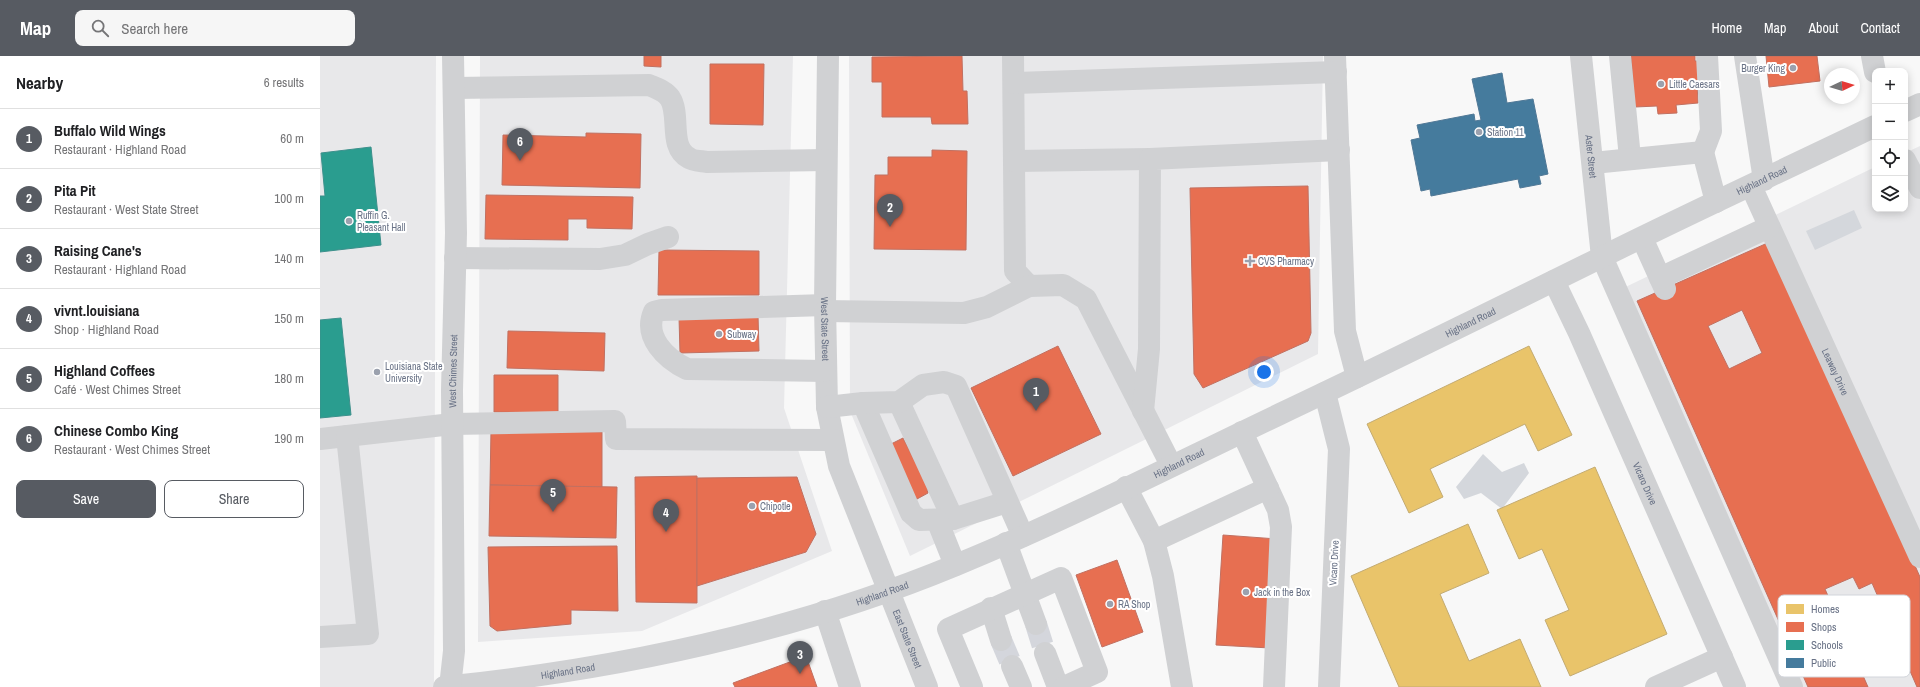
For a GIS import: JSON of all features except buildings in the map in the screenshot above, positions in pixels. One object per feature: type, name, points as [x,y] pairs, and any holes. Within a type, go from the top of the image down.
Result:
[{"type":"street","name":"West Chimes Street","points":[[448,687],[454,651],[452,424],[455,258],[453,56]]},
{"type":"street","name":"West State Street","points":[[828,56],[825,308],[825,371],[827,407],[839,466],[888,590]]},
{"type":"street","points":[[1013,56],[1015,271],[1029,286]]},
{"type":"street","name":"Aster Street","points":[[1581,56],[1602,257],[1778,655]]},
{"type":"street","points":[[1620,56],[1630,158]]},
{"type":"street","points":[[1707,56],[1711,132],[1703,152],[1716,202]]},
{"type":"street","name":"Leaway Drive","points":[[1745,56],[1757,183],[1769,227],[1920,557]]},
{"type":"street","points":[[1872,56],[1874,68]]},
{"type":"street","points":[[1014,83],[1335,64],[1345,331],[1357,377]]},
{"type":"street","points":[[454,88],[649,84],[661,90],[670,98],[675,112],[677,140],[681,152],[689,159],[707,162],[826,160]]},
{"type":"street","points":[[1908,110],[1920,104]]},
{"type":"street","name":"Highland Road","points":[[448,687],[498,682],[677,650],[752,633],[825,611],[955,566],[1015,540],[1325,393],[1602,257],[1872,127]]},
{"type":"street","points":[[1014,161],[1150,159],[1339,150]]},
{"type":"street","points":[[1593,163],[1630,158],[1703,152]]},
{"type":"street","points":[[1143,411],[1148,349],[1150,159]]},
{"type":"street","points":[[1908,166],[1920,188]]},
{"type":"street","points":[[1642,238],[1662,283],[1738,249],[1769,227]]},
{"type":"street","points":[[455,258],[600,259],[625,256],[648,244],[668,237]]},
{"type":"street","name":"Vicaro Drive","points":[[1554,281],[1579,333],[1735,687]]},
{"type":"street","points":[[825,371],[687,369],[677,364],[661,349],[652,336],[650,322],[654,312],[662,310],[825,308],[964,313],[987,307],[1029,286],[1063,285],[1086,300],[1171,465]]},
{"type":"street","points":[[827,407],[863,403],[899,402],[923,385],[944,382],[956,386],[1007,502],[1025,593],[1036,624]]},
{"type":"street","name":"Vicaro Drive","points":[[1325,393],[1340,449],[1329,687]]},
{"type":"street","points":[[899,402],[945,519],[955,566]]},
{"type":"street","points":[[863,403],[911,513],[919,520],[945,519],[1007,502]]},
{"type":"street","points":[[320,439],[452,424],[615,421],[616,439],[833,440]]},
{"type":"street","points":[[1242,432],[1278,510],[1281,527],[1274,687]]},
{"type":"street","points":[[320,637],[368,634],[347,436]]},
{"type":"street","points":[[1126,487],[1154,541],[1163,576],[1182,687]]},
{"type":"street","points":[[1154,541],[1268,488]]},
{"type":"street","points":[[972,687],[948,629],[991,608],[1061,578],[1097,672],[1064,687]]},
{"type":"street","name":"East State Street","points":[[888,590],[927,687]]},
{"type":"street","points":[[991,608],[1002,640]]},
{"type":"street","points":[[825,611],[850,687]]},
{"type":"street","points":[[1045,653],[1058,687]]},
{"type":"street","points":[[1330,656],[1344,687]]},
{"type":"street","points":[[1656,687],[1722,657]]},
{"type":"street","points":[[1012,666],[1021,687]]},
{"type":"street","name":"Aster Street","points":[[1788,677],[1792,687]]},
{"type":"shaded area","name":"Louisiana State University","points":[[320,56],[436,56],[434,687],[320,687]]},
{"type":"shaded area","points":[[480,56],[793,56],[784,408],[832,551],[642,631],[478,642]]},
{"type":"shaded area","points":[[849,56],[1323,56],[1318,354],[910,556],[850,411]]},
{"type":"shaded area","points":[[1920,146],[1920,687],[1783,687],[1779,677],[1910,677],[1910,595],[1778,595],[1778,676],[1611,294],[1872,168],[1872,212],[1908,212],[1908,152]]},
{"type":"shaded area","points":[[1854,210],[1862,228],[1815,250],[1806,231]]},
{"type":"shaded area","points":[[1483,454],[1502,472],[1524,463],[1529,473],[1502,509],[1481,493],[1464,499],[1456,487]]},
{"type":"tunnel","points":[[1036,624],[1045,653]]},
{"type":"tunnel","points":[[1001,640],[1012,666]]},
{"type":"place","name":"Burger King","points":[[1793,68]]},
{"type":"place","name":"Little Caesars","points":[[1661,84]]},
{"type":"place","name":"Station 11","points":[[1479,132]]},
{"type":"place","name":"Chinese Combo King","points":[[520,161]]},
{"type":"place","name":"Ruffin G. Pleasant Hall","points":[[349,221]]},
{"type":"place","name":"Pita Pit","points":[[890,227]]},
{"type":"place","name":"CVS Pharmacy","points":[[1250,261]]},
{"type":"place","name":"Subway","points":[[719,334]]},
{"type":"place","name":"Louisiana State University","points":[[377,372]]},
{"type":"place","name":"Buffalo Wild Wings","points":[[1036,411]]},
{"type":"place","name":"Chipotle","points":[[752,506]]},
{"type":"place","name":"Highland Coffees","points":[[553,512]]},
{"type":"place","name":"vivnt.louisiana","points":[[666,532]]},
{"type":"place","name":"Jack in the Box","points":[[1246,592]]},
{"type":"place","name":"RA Shop","points":[[1110,604]]},
{"type":"place","name":"Raising Cane's","points":[[800,674]]}]
